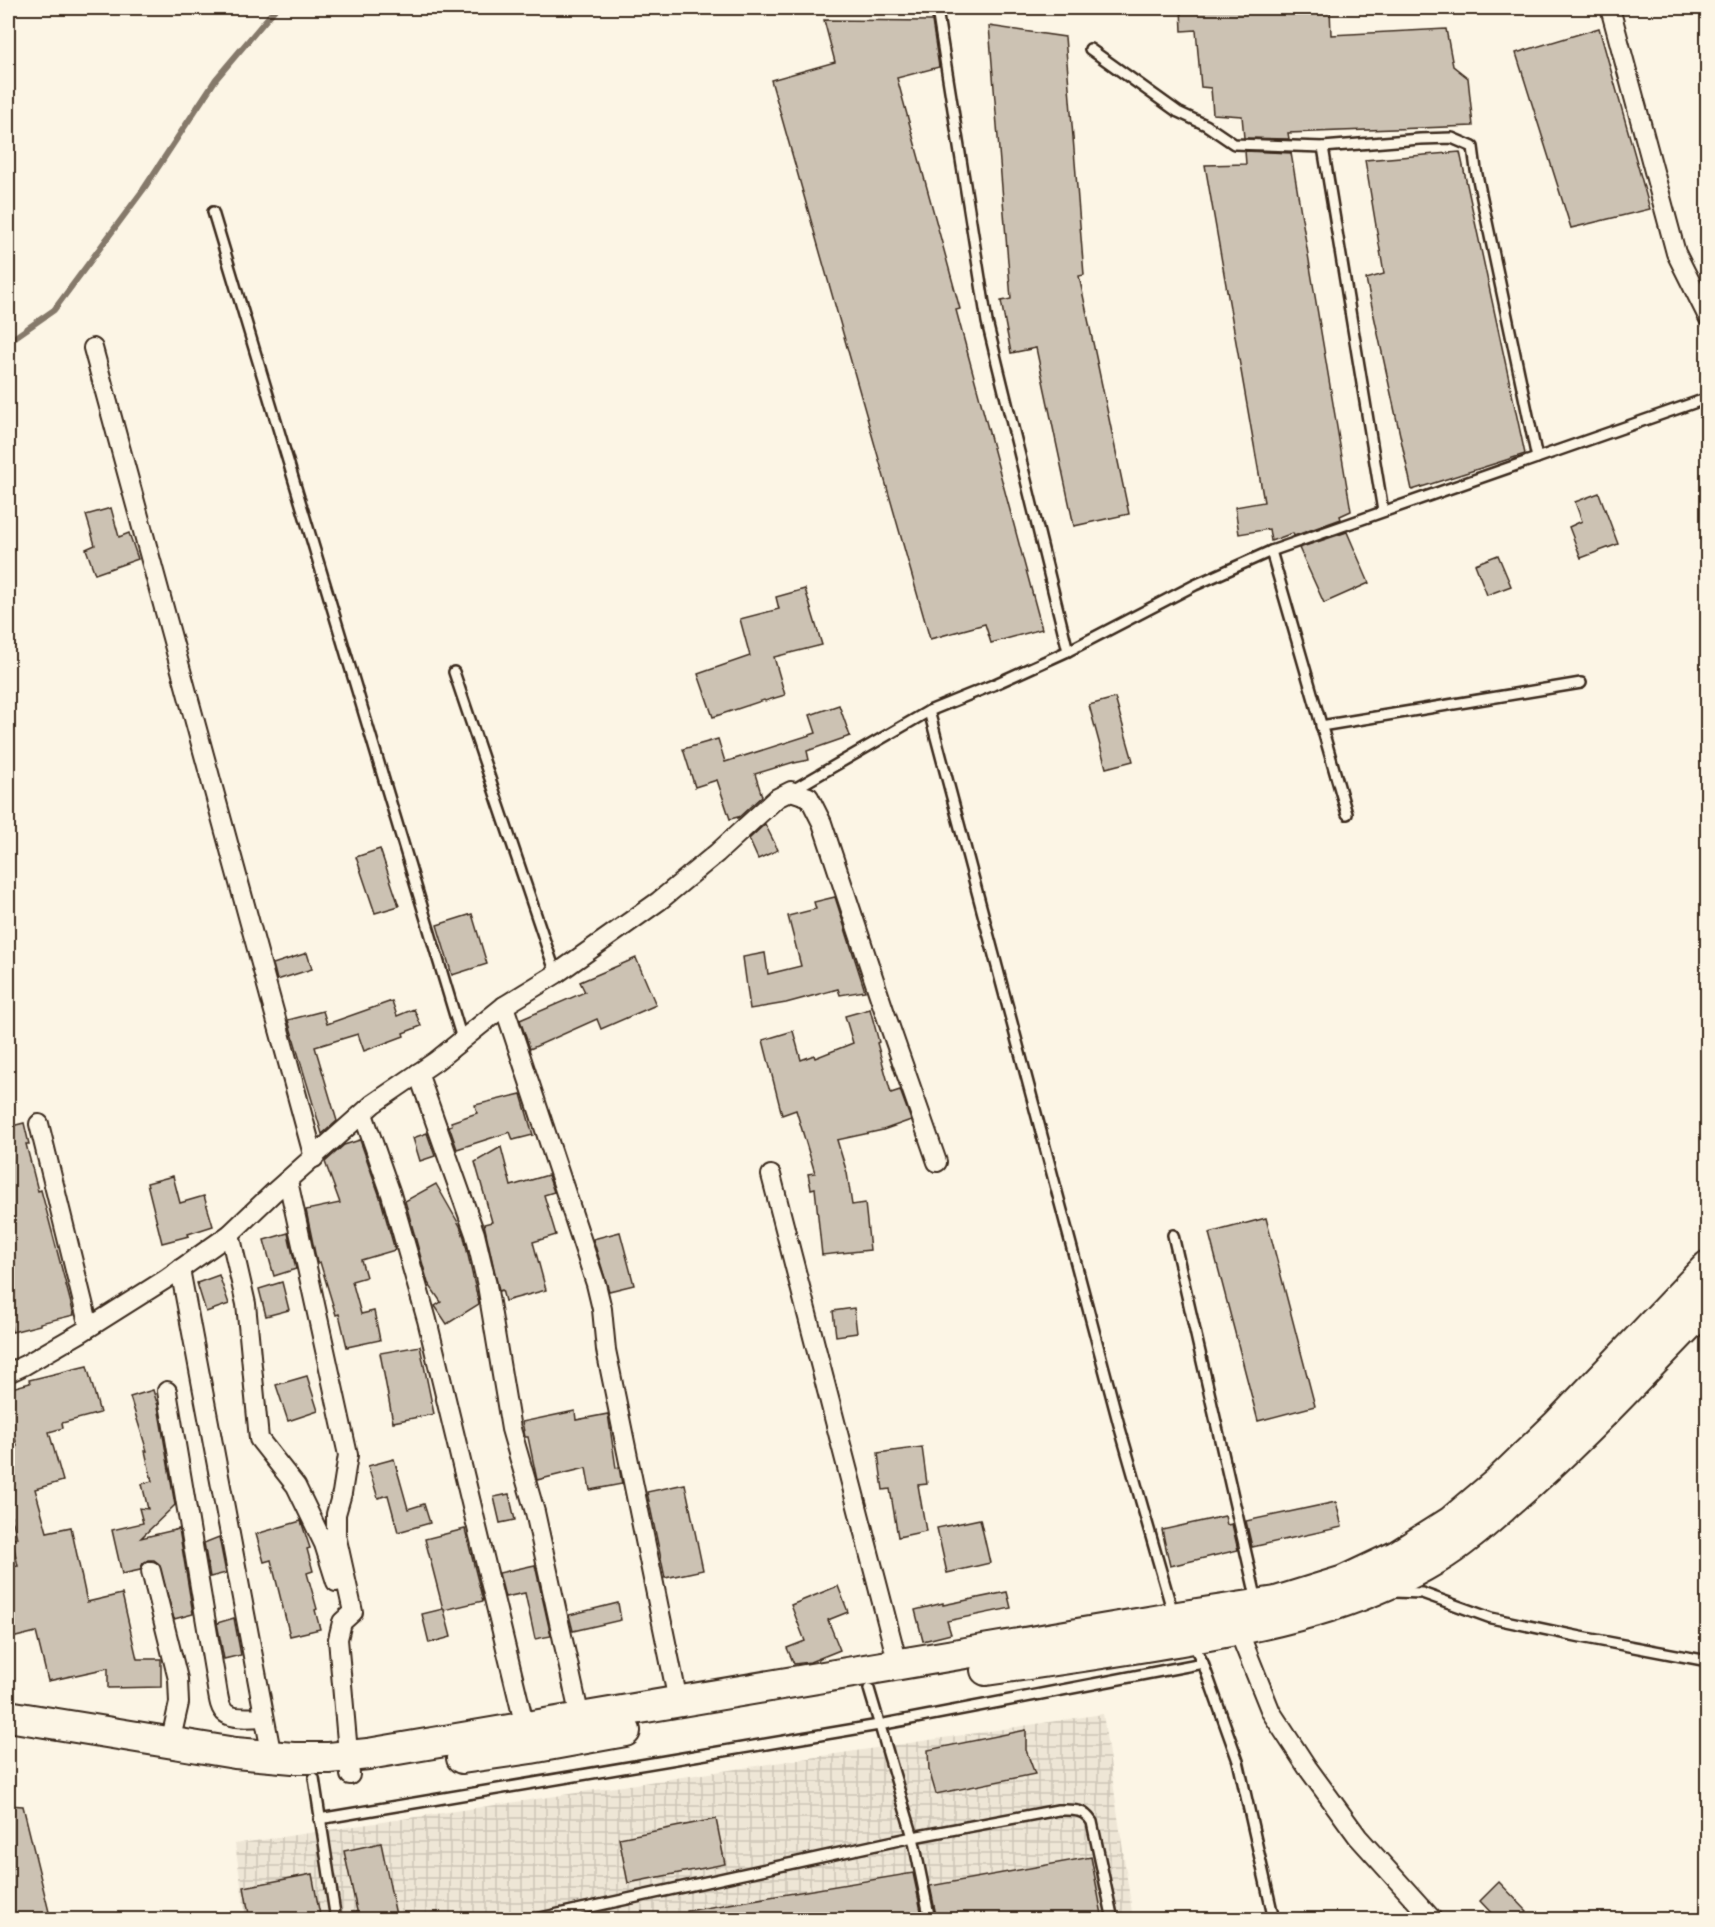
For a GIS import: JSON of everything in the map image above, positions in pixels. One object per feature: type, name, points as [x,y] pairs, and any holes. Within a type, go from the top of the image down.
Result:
[{"type":"highway","points":[[1248,1618],[1322,1609],[1372,1592],[1437,1558],[1486,1522],[1553,1464],[1566,1433],[1707,1266]]},
{"type":"highway","points":[[8,1716],[81,1738],[216,1769],[314,1778],[349,1766],[531,1748],[869,1689],[1190,1640],[1248,1618],[1276,1602],[1344,1581],[1397,1556],[1451,1522],[1497,1483],[1566,1433],[1707,1305]]},
{"type":"highway","points":[[349,1766],[368,1754],[898,1664],[1190,1640]]},
{"type":"highway","points":[[8,1737],[170,1743],[272,1757],[329,1758],[349,1766]]},
{"type":"street","points":[[1610,8],[1676,253],[1707,316]]},
{"type":"street","points":[[93,348],[314,1158]]},
{"type":"street","points":[[8,1373],[89,1327],[180,1269],[230,1233],[373,1104],[418,1073],[504,1006],[556,974],[659,901],[717,853],[777,798],[790,791],[809,797],[822,823],[937,1162]]},
{"type":"street","points":[[504,1006],[599,1295],[606,1350],[678,1701]]},
{"type":"street","points":[[418,1073],[475,1234],[487,1285],[511,1429],[535,1512],[580,1718]]},
{"type":"street","points":[[363,1114],[391,1194],[428,1320],[525,1727]]},
{"type":"street","points":[[39,1124],[89,1327]]},
{"type":"street","points":[[771,1175],[898,1664]]},
{"type":"street","points":[[288,1180],[348,1455],[336,1514],[336,1535],[353,1612],[342,1622]]},
{"type":"street","points":[[230,1233],[246,1304],[259,1438],[296,1486],[324,1544],[329,1565],[335,1576],[342,1622],[338,1639],[339,1663],[349,1766]]},
{"type":"street","points":[[180,1269],[272,1757]]},
{"type":"street","points":[[167,1391],[222,1709],[232,1718],[263,1717]]},
{"type":"street","points":[[151,1572],[179,1685],[170,1743]]},
{"type":"street","points":[[1248,1618],[1271,1712],[1307,1767],[1358,1837],[1433,1920]]},
{"type":"lane","points":[[938,16],[987,322],[1068,651]]},
{"type":"lane","points":[[1090,49],[1178,112],[1206,124],[1234,144],[1323,147],[1452,138],[1473,147],[1537,458]]},
{"type":"lane","points":[[1323,147],[1383,510]]},
{"type":"lane","points":[[213,212],[462,1039]]},
{"type":"lane","points":[[790,791],[929,711],[1068,651],[1195,585],[1270,551],[1707,398]]},
{"type":"lane","points":[[1270,551],[1347,814]]},
{"type":"lane","points":[[454,672],[556,974]]},
{"type":"lane","points":[[1321,726],[1581,683]]},
{"type":"lane","points":[[929,711],[1119,1425],[1190,1640],[1238,1761],[1274,1920]]},
{"type":"lane","points":[[1173,1235],[1248,1618]]},
{"type":"lane","points":[[1372,1592],[1422,1593],[1491,1618],[1707,1661]]},
{"type":"lane","points":[[319,1819],[879,1725],[1190,1640]]},
{"type":"lane","points":[[869,1689],[913,1837],[930,1920]]},
{"type":"lane","points":[[314,1778],[336,1920]]},
{"type":"lane","points":[[531,1920],[913,1837],[1058,1810],[1079,1810],[1087,1814],[1092,1822],[1113,1920]]},
{"type":"shaded area","points":[[1103,1714],[1133,1919],[246,1919],[235,1844]]},
{"type":"building","points":[[1181,8],[1330,8],[1331,35],[1446,29],[1453,66],[1468,78],[1473,126],[1288,133],[1289,139],[1244,138],[1242,116],[1213,114],[1211,88],[1201,87],[1196,30],[1182,31]]},
{"type":"building","points":[[824,20],[932,21],[939,67],[897,78],[960,309],[956,310],[1042,629],[991,643],[985,624],[930,639],[771,80],[835,62]]},
{"type":"building","points":[[989,26],[1065,37],[1084,275],[1079,276],[1129,514],[1074,526],[1036,348],[1011,353],[1001,301],[1011,299]]},
{"type":"building","points":[[1599,28],[1650,209],[1571,228],[1516,53]]},
{"type":"building","points":[[1245,151],[1291,153],[1351,511],[1340,516],[1341,519],[1294,536],[1293,533],[1271,541],[1269,529],[1239,534],[1235,507],[1264,502],[1205,165],[1246,164]]},
{"type":"building","points":[[1460,152],[1525,454],[1412,490],[1366,279],[1384,274],[1365,160]]},
{"type":"building","points":[[1599,493],[1618,544],[1581,558],[1569,527],[1582,521],[1575,502]]},
{"type":"building","points":[[111,508],[119,537],[129,533],[138,559],[95,574],[86,549],[95,545],[86,515]]},
{"type":"building","points":[[1347,532],[1369,583],[1324,603],[1299,548]]},
{"type":"building","points":[[1498,555],[1511,586],[1487,595],[1475,564]]},
{"type":"building","points":[[805,589],[822,645],[774,657],[785,695],[713,717],[698,674],[750,656],[740,619],[779,609],[776,597]]},
{"type":"building","points":[[1115,698],[1133,761],[1106,768],[1089,705]]},
{"type":"building","points":[[839,705],[850,736],[807,751],[809,760],[794,762],[755,774],[762,796],[738,818],[730,819],[717,780],[695,787],[683,749],[718,739],[725,762],[816,733],[810,715]]},
{"type":"building","points":[[765,824],[778,850],[758,859],[749,839]]},
{"type":"building","points":[[380,849],[399,906],[375,913],[356,857]]},
{"type":"building","points":[[835,897],[865,991],[840,995],[838,989],[786,1003],[750,1009],[743,957],[765,953],[768,974],[801,966],[788,916],[816,909],[814,902]]},
{"type":"building","points":[[472,914],[487,964],[452,975],[437,925]]},
{"type":"building","points":[[307,953],[312,969],[277,980],[273,964]]},
{"type":"building","points":[[636,958],[656,1005],[601,1029],[597,1019],[530,1049],[520,1020],[585,992],[580,982]]},
{"type":"building","points":[[392,1001],[397,1016],[414,1009],[421,1026],[403,1033],[404,1036],[364,1051],[358,1034],[315,1047],[337,1121],[322,1134],[288,1020],[323,1011],[327,1024]]},
{"type":"building","points":[[870,1009],[891,1093],[900,1090],[911,1120],[883,1130],[837,1140],[847,1173],[852,1205],[865,1203],[870,1250],[822,1255],[815,1188],[811,1189],[808,1174],[815,1173],[796,1110],[782,1115],[763,1040],[793,1031],[801,1060],[814,1055],[815,1058],[853,1043],[845,1016]]},
{"type":"building","points":[[521,1094],[533,1135],[513,1140],[510,1132],[457,1149],[449,1126],[452,1125],[451,1122],[477,1113],[475,1105]]},
{"type":"building","points":[[24,1123],[29,1144],[26,1144],[38,1191],[41,1190],[74,1315],[12,1332],[8,1316],[8,1127]]},
{"type":"building","points":[[427,1133],[435,1156],[420,1161],[413,1138]]},
{"type":"building","points":[[360,1140],[395,1250],[361,1260],[366,1277],[352,1281],[361,1314],[374,1311],[380,1340],[347,1347],[339,1314],[336,1315],[320,1262],[317,1263],[306,1210],[340,1203],[325,1162],[344,1145]]},
{"type":"building","points":[[501,1147],[511,1186],[548,1175],[554,1192],[544,1195],[556,1235],[533,1242],[546,1290],[505,1301],[502,1290],[499,1291],[484,1224],[492,1222],[475,1162]]},
{"type":"building","points":[[173,1176],[180,1203],[204,1196],[213,1226],[188,1234],[189,1236],[162,1243],[147,1183]]},
{"type":"building","points":[[436,1184],[464,1237],[479,1304],[447,1324],[435,1306],[441,1302],[428,1283],[405,1201]]},
{"type":"building","points":[[1266,1218],[1315,1406],[1258,1421],[1209,1233]]},
{"type":"building","points":[[620,1232],[634,1285],[609,1291],[593,1239]]},
{"type":"building","points":[[288,1233],[296,1269],[274,1276],[264,1240]]},
{"type":"building","points":[[219,1275],[229,1304],[206,1312],[197,1283]]},
{"type":"building","points":[[282,1282],[289,1310],[266,1316],[259,1289]]},
{"type":"building","points":[[854,1308],[857,1333],[836,1336],[833,1311]]},
{"type":"building","points":[[420,1346],[434,1414],[393,1422],[380,1353]]},
{"type":"building","points":[[87,1366],[100,1413],[62,1423],[63,1428],[49,1432],[63,1481],[35,1489],[47,1532],[71,1527],[87,1602],[122,1594],[137,1659],[161,1659],[161,1687],[108,1688],[108,1668],[48,1681],[36,1632],[8,1639],[8,1567],[18,1566],[12,1539],[17,1538],[8,1503],[8,1449],[17,1446],[8,1410],[8,1389],[30,1383],[29,1380]]},
{"type":"building","points":[[307,1376],[318,1411],[288,1421],[276,1385]]},
{"type":"building","points":[[153,1390],[158,1406],[175,1505],[141,1538],[179,1529],[193,1614],[174,1619],[159,1564],[154,1560],[148,1560],[143,1563],[140,1570],[122,1574],[112,1530],[143,1523],[139,1508],[148,1509],[142,1484],[152,1481],[145,1451],[147,1451],[130,1397]]},
{"type":"building","points":[[575,1411],[576,1420],[608,1414],[616,1468],[619,1467],[622,1484],[590,1490],[586,1468],[537,1480],[528,1437],[525,1437],[522,1422]]},
{"type":"building","points":[[922,1447],[927,1484],[918,1485],[926,1531],[898,1537],[890,1489],[883,1490],[878,1453]]},
{"type":"building","points":[[394,1459],[408,1509],[424,1504],[430,1523],[398,1532],[388,1495],[378,1498],[368,1466]]},
{"type":"building","points":[[685,1484],[703,1570],[665,1578],[647,1492]]},
{"type":"building","points":[[509,1494],[515,1520],[500,1523],[494,1497]]},
{"type":"building","points":[[1336,1502],[1342,1527],[1252,1547],[1246,1521]]},
{"type":"building","points":[[1225,1516],[1227,1525],[1232,1524],[1238,1550],[1170,1566],[1162,1530]]},
{"type":"building","points":[[980,1519],[990,1563],[947,1573],[937,1528]]},
{"type":"building","points":[[301,1521],[310,1548],[307,1549],[313,1571],[307,1573],[320,1629],[290,1636],[271,1560],[264,1562],[256,1534]]},
{"type":"building","points":[[465,1529],[483,1601],[444,1610],[451,1637],[429,1643],[422,1614],[443,1609],[425,1539]]},
{"type":"building","points":[[219,1537],[226,1573],[210,1577],[204,1543]]},
{"type":"building","points":[[535,1565],[551,1636],[535,1639],[525,1593],[505,1597],[499,1573]]},
{"type":"building","points":[[838,1586],[848,1612],[828,1620],[840,1650],[810,1662],[794,1664],[787,1648],[805,1641],[791,1605]]},
{"type":"building","points":[[1007,1592],[1011,1608],[947,1621],[951,1634],[923,1641],[915,1610]]},
{"type":"building","points":[[618,1603],[621,1620],[573,1631],[569,1615]]},
{"type":"building","points":[[234,1618],[241,1655],[224,1659],[217,1623]]},
{"type":"building","points":[[1026,1730],[1026,1750],[1035,1774],[936,1794],[929,1770],[928,1750]]},
{"type":"building","points":[[8,1805],[23,1806],[51,1920],[8,1920]]},
{"type":"building","points":[[716,1819],[725,1864],[628,1883],[619,1838]]},
{"type":"building","points":[[381,1843],[397,1920],[359,1920],[344,1851]]},
{"type":"building","points":[[1091,1857],[1103,1920],[937,1920],[930,1886]]},
{"type":"building","points":[[913,1873],[923,1920],[688,1920],[687,1911]]},
{"type":"building","points":[[312,1874],[321,1920],[250,1920],[244,1887]]},
{"type":"building","points":[[1499,1882],[1527,1911],[1519,1920],[1498,1920],[1480,1901]]},
{"type":"waterway","points":[[8,342],[54,310],[143,190],[216,79],[276,8]]}]
